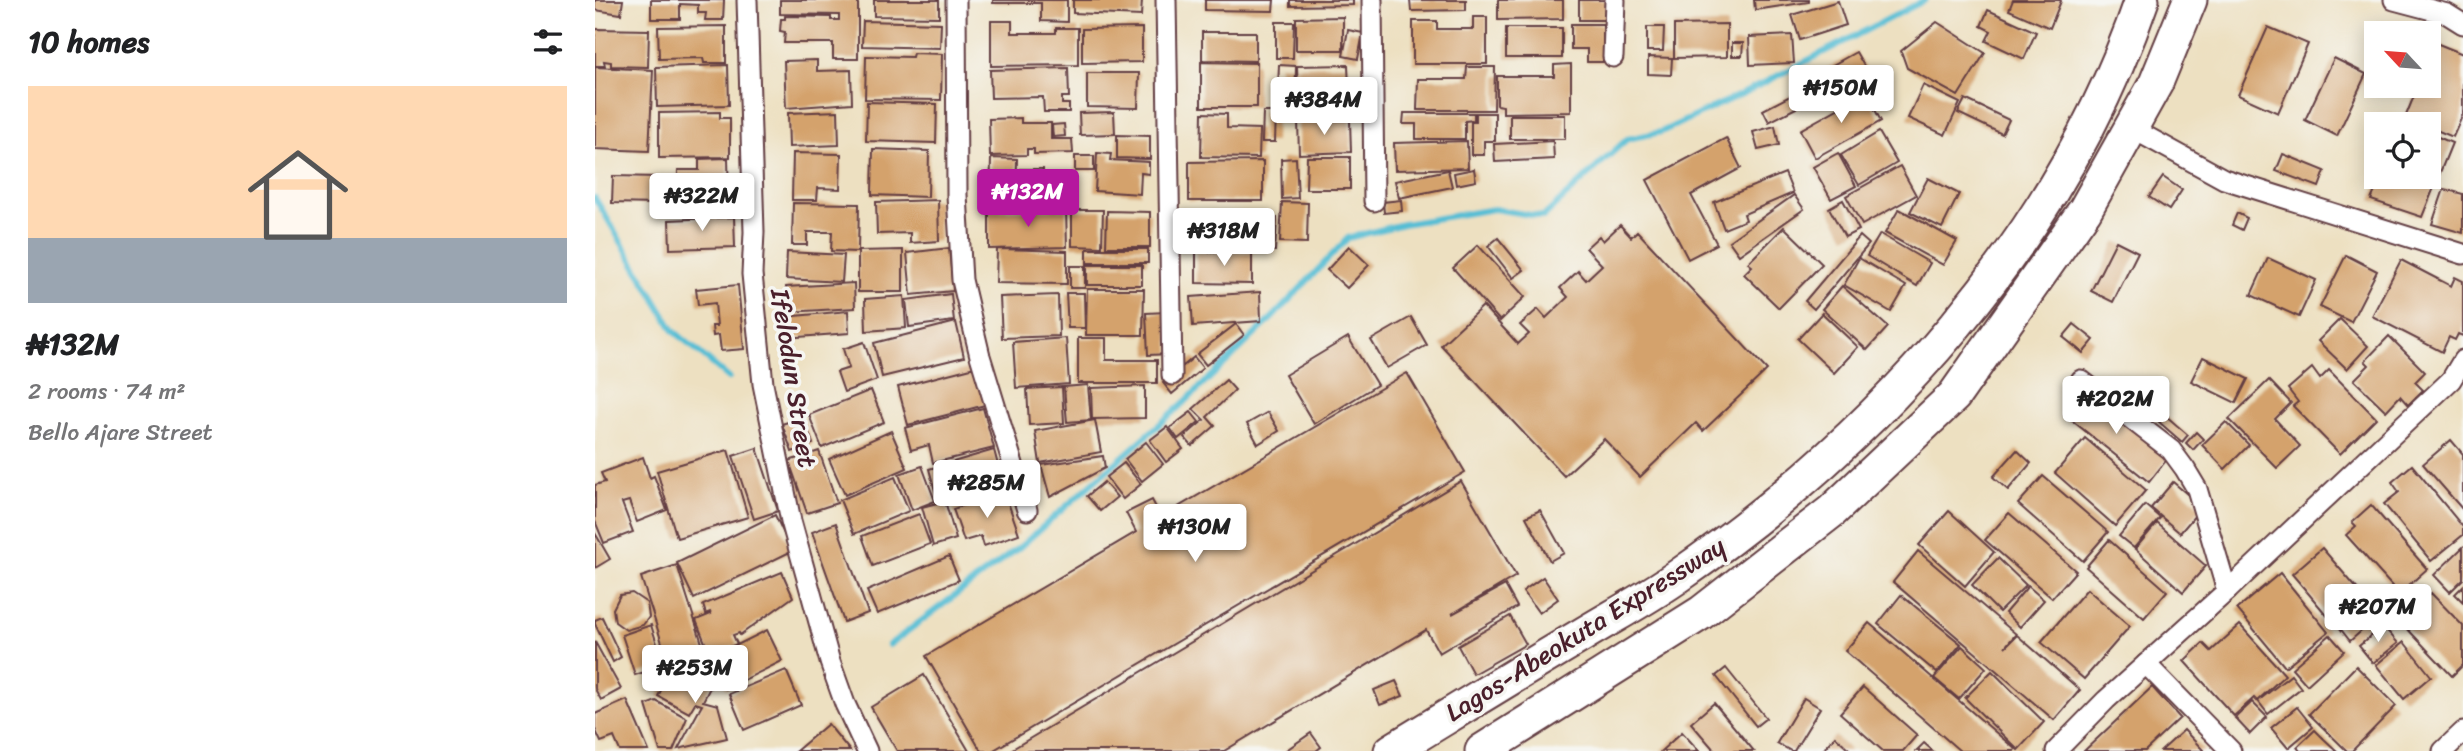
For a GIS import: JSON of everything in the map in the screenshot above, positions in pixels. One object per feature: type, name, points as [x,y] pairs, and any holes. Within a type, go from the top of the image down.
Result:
[{"type":"highway","name":"Lagos-Abeokuta Expressway","points":[[1391,751],[1679,576],[1767,510],[1864,425],[1940,343],[2015,248],[2091,122],[2131,30],[2141,0]]},
{"type":"highway","name":"Lagos-Abeokuta Expressway","points":[[1482,751],[1701,613],[1832,511],[1954,396],[2085,210],[2156,83],[2190,0]]},
{"type":"street","name":"Ifelodun Street","points":[[747,0],[754,232],[752,274],[764,384],[791,521],[830,662],[845,704],[867,751]]},
{"type":"street","points":[[956,0],[957,195],[962,280],[980,356],[1027,510]]},
{"type":"street","points":[[1166,0],[1172,374]]},
{"type":"street","points":[[1372,0],[1374,201]]},
{"type":"street","points":[[1613,57],[1615,0]]},
{"type":"street","points":[[2394,0],[2453,13]]},
{"type":"street","points":[[2131,128],[2224,179],[2463,254]]},
{"type":"street","points":[[2056,751],[2106,700],[2227,591],[2451,380],[2463,360]]},
{"type":"street","points":[[2081,380],[2171,450],[2185,469],[2197,489],[2227,591]]},
{"type":"street","points":[[2146,664],[2231,751]]},
{"type":"street","points":[[2443,751],[2463,732]]},
{"type":"building","points":[[595,0],[623,0],[621,14],[595,10]]},
{"type":"building","points":[[651,0],[724,0],[723,20],[705,20],[706,13],[698,13],[698,5],[680,4],[680,19],[651,19]]},
{"type":"building","points":[[780,0],[858,0],[858,59],[833,59],[833,43],[784,43],[785,32],[780,31],[781,19],[785,19],[785,16],[831,17],[831,20],[839,20],[839,15],[780,14]]},
{"type":"building","points":[[874,0],[939,0],[939,17],[874,16]]},
{"type":"building","points":[[993,0],[1067,0],[1067,22],[1041,21],[1041,3],[993,3]]},
{"type":"building","points":[[1073,0],[1142,0],[1141,16],[1073,13]]},
{"type":"building","points":[[1205,0],[1274,0],[1273,11],[1205,10]]},
{"type":"building","points":[[1290,0],[1353,0],[1353,5],[1290,6]]},
{"type":"building","points":[[1410,0],[1466,0],[1466,10],[1411,11]]},
{"type":"building","points":[[1498,0],[1563,0],[1563,19],[1498,20]]},
{"type":"building","points":[[1579,0],[1607,0],[1607,20],[1579,20]]},
{"type":"building","points":[[1754,0],[1809,0],[1809,2],[1755,10]]},
{"type":"building","points":[[2013,0],[2061,1],[2050,28],[2009,10]]},
{"type":"building","points":[[1838,1],[1846,25],[1800,40],[1792,15]]},
{"type":"building","points":[[1988,10],[2036,32],[2024,59],[1986,41],[1991,31],[1981,26]]},
{"type":"building","points":[[1343,17],[1343,50],[1296,50],[1296,18]]},
{"type":"building","points":[[1473,17],[1487,17],[1487,64],[1413,64],[1413,21],[1437,21],[1437,29],[1473,29]]},
{"type":"building","points":[[863,21],[941,23],[940,48],[862,46]]},
{"type":"building","points":[[991,21],[1012,21],[1012,33],[1056,33],[1056,28],[1078,28],[1078,65],[991,66]]},
{"type":"building","points":[[1276,22],[1294,22],[1293,58],[1276,58]]},
{"type":"building","points":[[1937,22],[1985,53],[1958,96],[1907,68],[1901,51]]},
{"type":"building","points":[[1571,24],[1603,24],[1603,62],[1587,62],[1587,49],[1571,49]]},
{"type":"building","points":[[1727,24],[1727,57],[1674,58],[1674,25]]},
{"type":"building","points":[[726,26],[726,63],[704,63],[703,58],[659,59],[658,27]]},
{"type":"building","points":[[1647,27],[1664,27],[1663,51],[1647,51]]},
{"type":"building","points":[[2268,27],[2308,44],[2278,113],[2238,95]]},
{"type":"building","points":[[1142,28],[1142,62],[1082,63],[1082,29]]},
{"type":"building","points":[[1506,28],[1562,28],[1562,58],[1506,58]]},
{"type":"building","points":[[595,29],[649,30],[648,67],[611,66],[611,62],[604,61],[605,66],[595,66]]},
{"type":"building","points":[[1348,30],[1363,33],[1358,59],[1343,56]]},
{"type":"building","points":[[1202,32],[1256,32],[1256,61],[1202,60]]},
{"type":"building","points":[[1792,35],[1794,63],[1750,65],[1749,37]]},
{"type":"building","points":[[1732,43],[1743,43],[1742,56],[1732,56]]},
{"type":"building","points":[[2441,45],[2463,54],[2463,114],[2453,137],[2441,132],[2441,112],[2407,112],[2413,98],[2441,98]]},
{"type":"building","points":[[1856,52],[1868,73],[1809,106],[1797,85]]},
{"type":"building","points":[[913,53],[942,54],[941,100],[865,99],[866,56],[912,57]]},
{"type":"building","points":[[1648,57],[1672,58],[1671,75],[1648,74]]},
{"type":"building","points":[[2334,58],[2364,73],[2337,136],[2305,120]]},
{"type":"building","points":[[817,60],[817,71],[851,70],[852,103],[786,108],[784,61]]},
{"type":"building","points":[[1201,62],[1257,63],[1257,107],[1201,107]]},
{"type":"building","points":[[1571,64],[1571,112],[1503,113],[1503,106],[1497,105],[1497,76],[1554,76],[1554,65]]},
{"type":"building","points":[[728,65],[729,105],[657,107],[656,67]]},
{"type":"building","points":[[1279,65],[1296,66],[1295,110],[1277,110]]},
{"type":"building","points":[[1348,65],[1350,116],[1299,118],[1298,101],[1344,98],[1298,98],[1297,66]]},
{"type":"building","points":[[595,67],[653,70],[649,151],[595,149]]},
{"type":"building","points":[[1467,67],[1495,67],[1494,110],[1417,110],[1418,79],[1466,79]]},
{"type":"building","points":[[1068,68],[1069,97],[1062,97],[1062,104],[1069,104],[1069,112],[1044,112],[1043,97],[991,98],[990,70]]},
{"type":"building","points":[[1087,73],[1139,73],[1138,108],[1087,107]]},
{"type":"building","points":[[1923,85],[1960,103],[1945,135],[1908,118]]},
{"type":"building","points":[[1866,93],[1881,121],[1815,158],[1800,130]]},
{"type":"building","points":[[1790,96],[1796,108],[1769,122],[1763,110]]},
{"type":"building","points":[[1965,99],[2009,120],[2002,134],[1958,113]]},
{"type":"building","points":[[867,102],[937,104],[936,143],[866,141]]},
{"type":"building","points":[[838,111],[839,145],[789,147],[788,113]]},
{"type":"building","points":[[720,112],[720,118],[730,118],[730,157],[659,158],[659,113]]},
{"type":"building","points":[[1114,112],[1115,134],[1080,135],[1079,113]]},
{"type":"building","points":[[1263,112],[1276,112],[1275,142],[1262,142]]},
{"type":"building","points":[[1202,113],[1227,114],[1227,128],[1260,129],[1259,158],[1201,157]]},
{"type":"building","points":[[1404,113],[1474,113],[1474,120],[1465,121],[1465,139],[1416,139],[1416,124],[1403,124]]},
{"type":"building","points":[[1476,113],[1495,113],[1495,141],[1484,141],[1484,155],[1471,155],[1471,122],[1476,122]]},
{"type":"building","points":[[1510,115],[1565,115],[1565,139],[1510,139]]},
{"type":"building","points":[[1021,118],[1021,123],[1051,123],[1051,139],[1072,139],[1073,153],[1034,154],[1034,149],[1027,149],[1027,155],[990,156],[989,119]]},
{"type":"building","points":[[1350,120],[1351,152],[1299,154],[1298,121]]},
{"type":"building","points":[[1064,124],[1065,136],[1053,137],[1052,125]]},
{"type":"building","points":[[1775,126],[1779,145],[1758,150],[1753,132]]},
{"type":"building","points":[[1879,132],[1897,163],[1859,185],[1841,155]]},
{"type":"building","points":[[1117,135],[1150,136],[1150,159],[1117,158]]},
{"type":"building","points":[[1726,138],[1741,168],[1691,195],[1717,244],[1688,259],[1647,180]]},
{"type":"building","points":[[2441,138],[2452,143],[2441,170]]},
{"type":"building","points":[[1467,141],[1468,168],[1395,170],[1394,143]]},
{"type":"building","points":[[1553,141],[1554,159],[1495,162],[1494,144]]},
{"type":"building","points":[[873,149],[929,151],[928,197],[872,195]]},
{"type":"building","points":[[793,153],[841,154],[840,189],[818,188],[817,200],[792,200]]},
{"type":"building","points":[[1097,153],[1111,154],[1110,160],[1149,162],[1149,174],[1141,173],[1140,194],[1095,191]]},
{"type":"building","points":[[1838,153],[1856,186],[1831,199],[1813,167]]},
{"type":"building","points":[[2283,154],[2325,171],[2319,187],[2276,171]]},
{"type":"building","points":[[1075,156],[1094,156],[1094,171],[1075,171]]},
{"type":"building","points":[[1307,157],[1350,157],[1350,189],[1306,189]]},
{"type":"building","points":[[728,158],[729,201],[668,203],[668,181],[678,180],[678,170],[699,170],[699,159]]},
{"type":"building","points":[[991,158],[1017,159],[1016,202],[990,201]]},
{"type":"building","points":[[1296,158],[1298,198],[1282,199],[1281,159]]},
{"type":"building","points":[[1263,161],[1263,201],[1189,201],[1189,162]]},
{"type":"building","points":[[1900,166],[1916,195],[1862,225],[1846,196]]},
{"type":"building","points":[[1021,169],[1043,169],[1043,201],[1020,201]]},
{"type":"building","points":[[1474,169],[1476,181],[1456,185],[1454,173]]},
{"type":"building","points":[[1448,170],[1452,187],[1399,198],[1395,181]]},
{"type":"building","points":[[1785,173],[1793,193],[1744,214],[1746,220],[1724,229],[1714,202]]},
{"type":"building","points":[[613,176],[658,177],[657,204],[612,203]]},
{"type":"building","points":[[2163,177],[2182,190],[2169,210],[2149,197]]},
{"type":"building","points":[[1928,178],[1959,194],[1942,228],[1910,212]]},
{"type":"building","points":[[2376,189],[2433,189],[2422,217],[2371,200]]},
{"type":"building","points":[[2444,189],[2463,194],[2463,233],[2432,224]]},
{"type":"building","points":[[1794,195],[1804,209],[1739,255],[1729,241]]},
{"type":"building","points":[[938,200],[939,241],[910,243],[910,233],[877,234],[876,202]]},
{"type":"building","points":[[1401,200],[1402,211],[1384,213],[1383,202]]},
{"type":"building","points":[[1843,200],[1859,230],[1845,237],[1829,208]]},
{"type":"building","points":[[1282,202],[1308,203],[1307,243],[1280,242]]},
{"type":"building","points":[[793,203],[859,204],[858,251],[903,250],[903,292],[858,292],[858,252],[831,251],[832,232],[807,232],[807,245],[792,245]]},
{"type":"building","points":[[1066,209],[1067,247],[989,249],[989,211]]},
{"type":"building","points":[[1899,209],[1957,241],[1943,265],[1885,233]]},
{"type":"building","points":[[1072,210],[1103,210],[1102,247],[1072,246]]},
{"type":"building","points":[[1107,211],[1150,212],[1150,247],[1106,247]]},
{"type":"building","points":[[2237,213],[2247,218],[2242,230],[2232,225]]},
{"type":"building","points":[[1224,215],[1277,218],[1275,251],[1207,248],[1209,222],[1223,223]]},
{"type":"building","points":[[734,217],[735,247],[670,249],[669,220]]},
{"type":"building","points":[[1620,225],[1631,237],[1637,231],[1767,370],[1703,431],[1696,423],[1640,477],[1604,439],[1564,476],[1441,345],[1483,306],[1518,344],[1529,334],[1520,325],[1538,309],[1546,318],[1568,297],[1560,288],[1578,271],[1586,280],[1602,265],[1586,248],[1599,236],[1603,241]]},
{"type":"building","points":[[1784,227],[1822,264],[1779,308],[1744,274],[1752,266],[1748,263]]},
{"type":"building","points":[[1880,234],[1930,263],[1917,286],[1867,256]]},
{"type":"building","points":[[1860,236],[1869,244],[1814,309],[1805,301]]},
{"type":"building","points":[[1498,238],[1524,270],[1513,278],[1488,246]]},
{"type":"building","points":[[2116,241],[2138,252],[2113,302],[2091,291]]},
{"type":"building","points":[[1478,245],[1525,297],[1500,321],[1453,268]]},
{"type":"building","points":[[1349,246],[1369,265],[1347,288],[1327,270]]},
{"type":"building","points":[[949,248],[953,291],[911,295],[907,253]]},
{"type":"building","points":[[997,249],[1067,251],[1067,284],[996,283]]},
{"type":"building","points":[[1087,249],[1148,249],[1148,263],[1087,263]]},
{"type":"building","points":[[787,252],[844,255],[842,282],[786,279]]},
{"type":"building","points":[[1196,252],[1252,252],[1252,284],[1196,283]]},
{"type":"building","points":[[2346,255],[2377,271],[2351,322],[2320,307]]},
{"type":"building","points":[[1859,258],[1906,286],[1891,312],[1844,285]]},
{"type":"building","points":[[2268,258],[2316,280],[2299,317],[2251,295]]},
{"type":"building","points":[[2401,260],[2451,286],[2455,277],[2463,281],[2463,336],[2458,334],[2455,340],[2449,337],[2442,352],[2372,316]]},
{"type":"building","points":[[1087,265],[1142,265],[1142,285],[1087,285]]},
{"type":"building","points":[[1070,266],[1085,266],[1085,288],[1070,288]]},
{"type":"building","points":[[854,283],[855,308],[788,312],[786,287]]},
{"type":"building","points":[[738,285],[744,349],[721,351],[719,335],[713,336],[712,326],[717,326],[715,303],[698,305],[696,289]]},
{"type":"building","points":[[1842,286],[1888,327],[1867,350],[1822,309]]},
{"type":"building","points":[[1087,289],[1144,289],[1143,335],[1086,335]]},
{"type":"building","points":[[1260,292],[1261,321],[1193,326],[1191,297]]},
{"type":"building","points":[[1066,293],[1084,293],[1085,328],[1068,328]]},
{"type":"building","points":[[951,294],[954,321],[909,327],[906,300]]},
{"type":"building","points":[[1058,295],[1059,336],[1002,338],[1000,297]]},
{"type":"building","points":[[904,296],[906,328],[866,331],[865,299]]},
{"type":"building","points":[[848,311],[849,333],[786,338],[784,317]]},
{"type":"building","points":[[1167,312],[1170,354],[1148,355],[1146,313]]},
{"type":"building","points":[[1822,313],[1858,347],[1834,373],[1798,339]]},
{"type":"building","points":[[1411,317],[1427,345],[1387,368],[1371,340]]},
{"type":"building","points":[[2340,319],[2368,346],[2347,369],[2318,341]]},
{"type":"building","points":[[956,322],[964,357],[882,377],[874,343]]},
{"type":"building","points":[[1236,324],[1244,335],[1206,365],[1197,354]]},
{"type":"building","points":[[2074,324],[2094,340],[2083,353],[2063,337]]},
{"type":"building","points":[[2389,336],[2425,372],[2415,382],[2423,390],[2408,405],[2400,396],[2386,411],[2354,380],[2369,365],[2365,361]]},
{"type":"building","points":[[1348,337],[1377,385],[1314,424],[1285,375]]},
{"type":"building","points":[[1066,338],[1069,384],[1016,388],[1013,342]]},
{"type":"building","points":[[1078,338],[1106,338],[1106,360],[1157,360],[1157,383],[1078,383]]},
{"type":"building","points":[[864,342],[877,380],[844,392],[837,372],[849,368],[843,349]]},
{"type":"building","points":[[1194,357],[1203,368],[1172,394],[1163,383]]},
{"type":"building","points":[[2203,357],[2248,379],[2236,403],[2191,381]]},
{"type":"building","points":[[975,367],[985,405],[908,425],[898,387]]},
{"type":"building","points":[[2312,368],[2320,379],[2329,370],[2376,418],[2340,454],[2293,406],[2298,402],[2288,389]]},
{"type":"building","points":[[1407,373],[1465,472],[992,751],[981,751],[926,656],[1136,532],[1126,513],[1152,500],[1161,517]]},
{"type":"building","points":[[1226,380],[1235,390],[1207,417],[1215,426],[1192,446],[1184,437],[1204,420],[1193,409]]},
{"type":"building","points":[[2269,380],[2291,403],[2275,419],[2300,446],[2277,468],[2229,419]]},
{"type":"building","points":[[1088,385],[1091,420],[1067,422],[1064,387]]},
{"type":"building","points":[[1145,386],[1145,418],[1092,419],[1091,388]]},
{"type":"building","points":[[1062,387],[1064,423],[1029,425],[1027,389]]},
{"type":"building","points":[[871,390],[884,422],[822,448],[809,415]]},
{"type":"building","points":[[2084,390],[2168,458],[2149,482],[2064,414]]},
{"type":"building","points":[[983,408],[994,448],[933,463],[929,445],[911,450],[905,428]]},
{"type":"building","points":[[1191,412],[1199,422],[1178,439],[1170,428]]},
{"type":"building","points":[[1268,412],[1279,431],[1258,444],[1247,424]]},
{"type":"building","points":[[2165,415],[2188,435],[2182,442],[2159,422]]},
{"type":"building","points":[[803,417],[813,444],[792,452],[782,424]]},
{"type":"building","points":[[1095,420],[1101,452],[1040,463],[1035,431]]},
{"type":"building","points":[[2226,422],[2249,445],[2225,469],[2202,445]]},
{"type":"building","points":[[1167,427],[1183,449],[1166,462],[1150,440]]},
{"type":"building","points":[[891,431],[907,468],[845,495],[829,459]]},
{"type":"building","points":[[2196,432],[2203,439],[2193,450],[2186,443]]},
{"type":"building","points":[[2085,438],[2146,490],[2115,526],[2055,473]]},
{"type":"building","points":[[2451,440],[2463,454],[2463,510],[2423,464]]},
{"type":"building","points":[[1146,442],[1163,464],[1142,481],[1125,459]]},
{"type":"building","points":[[757,448],[778,511],[754,519],[733,456]]},
{"type":"building","points":[[728,450],[748,517],[677,538],[657,471]]},
{"type":"building","points":[[994,450],[1004,488],[978,495],[976,487],[937,498],[929,469]]},
{"type":"building","points":[[2017,450],[2031,463],[2008,490],[1993,477]]},
{"type":"building","points":[[819,451],[837,503],[807,513],[789,461]]},
{"type":"building","points":[[1103,456],[1105,468],[1050,497],[1041,465]]},
{"type":"building","points":[[643,457],[650,478],[654,476],[667,510],[637,522],[629,501],[622,503],[633,532],[604,543],[595,521],[595,485],[605,482],[601,473]]},
{"type":"building","points":[[1124,463],[1141,484],[1123,499],[1106,477]]},
{"type":"building","points":[[2412,465],[2463,527],[2463,535],[2431,561],[2384,504],[2399,492],[2392,482]]},
{"type":"building","points":[[922,466],[935,501],[912,510],[899,474]]},
{"type":"building","points":[[2043,476],[2108,532],[2083,561],[2018,504]]},
{"type":"building","points":[[895,477],[909,511],[854,534],[840,500]]},
{"type":"building","points":[[1461,481],[1516,576],[1452,614],[1505,585],[1517,607],[1439,653],[1426,630],[1224,751],[1009,751]]},
{"type":"building","points":[[1104,482],[1117,497],[1100,511],[1087,496]]},
{"type":"building","points":[[2173,482],[2202,507],[2180,533],[2151,508]]},
{"type":"building","points":[[1004,491],[1019,534],[984,546],[981,536],[964,541],[953,509]]},
{"type":"building","points":[[945,501],[956,539],[933,546],[922,507]]},
{"type":"building","points":[[2145,505],[2160,518],[2134,548],[2119,536]]},
{"type":"building","points":[[2371,505],[2427,569],[2399,594],[2346,535],[2356,526],[2352,522]]},
{"type":"building","points":[[1540,510],[1564,553],[1550,561],[1526,517]]},
{"type":"building","points":[[1949,511],[1994,552],[1965,586],[1919,545]]},
{"type":"building","points":[[2009,513],[2076,571],[2052,598],[1985,540]]},
{"type":"building","points":[[919,514],[930,544],[873,566],[862,536]]},
{"type":"building","points":[[775,515],[792,551],[694,599],[677,563]]},
{"type":"building","points":[[836,523],[868,613],[844,622],[812,532]]},
{"type":"building","points":[[2157,523],[2206,566],[2183,592],[2135,549]]},
{"type":"building","points":[[595,533],[610,559],[595,568]]},
{"type":"building","points":[[2109,540],[2167,591],[2144,618],[2086,567]]},
{"type":"building","points":[[2463,547],[2463,579],[2450,592],[2434,575]]},
{"type":"building","points":[[2322,548],[2365,598],[2335,625],[2292,574]]},
{"type":"building","points":[[1918,551],[2016,634],[2005,647],[2017,635],[2080,690],[2054,720],[1893,582]]},
{"type":"building","points":[[949,556],[959,580],[877,614],[867,591]]},
{"type":"building","points":[[1998,558],[2026,585],[1999,612],[1972,585]]},
{"type":"building","points":[[677,565],[706,656],[670,668],[641,577]]},
{"type":"building","points":[[782,572],[793,597],[740,635],[733,635],[737,644],[710,655],[696,620],[711,614],[706,614],[703,605]]},
{"type":"building","points":[[2280,573],[2328,632],[2285,667],[2237,609]]},
{"type":"building","points":[[1543,577],[1558,599],[1539,613],[1523,591]]},
{"type":"building","points":[[2028,586],[2044,600],[2020,627],[2005,613]]},
{"type":"building","points":[[2463,586],[2463,602],[2455,594]]},
{"type":"building","points":[[2087,589],[2130,626],[2084,679],[2041,642]]},
{"type":"building","points":[[632,593],[647,603],[649,617],[643,625],[626,630],[615,622],[613,609],[620,595]]},
{"type":"building","points":[[2431,593],[2463,626],[2463,665],[2452,676],[2401,622]]},
{"type":"building","points":[[1901,595],[1961,644],[1937,673],[1878,624]]},
{"type":"building","points":[[2372,598],[2384,611],[2350,641],[2339,627]]},
{"type":"building","points":[[1510,616],[1526,644],[1473,674],[1458,646]]},
{"type":"building","points":[[602,617],[621,657],[613,662],[595,624],[595,620]]},
{"type":"building","points":[[1869,623],[2015,749],[2014,751],[1960,751],[1845,651]]},
{"type":"building","points":[[651,625],[664,666],[635,675],[622,635]]},
{"type":"building","points":[[2240,625],[2285,675],[2257,701],[2254,698],[2234,716],[2184,661],[2203,643],[2211,651]]},
{"type":"building","points":[[2383,626],[2398,643],[2373,663],[2359,646]]},
{"type":"building","points":[[767,630],[782,661],[726,689],[711,658]]},
{"type":"building","points":[[2330,635],[2344,651],[2307,685],[2292,668]]},
{"type":"building","points":[[595,642],[621,689],[601,700],[595,689]]},
{"type":"building","points":[[2404,642],[2431,676],[2404,699],[2376,665]]},
{"type":"building","points":[[1962,646],[1986,668],[1959,699],[1934,678]]},
{"type":"building","points":[[698,666],[717,674],[703,701],[718,705],[727,738],[678,749],[702,705],[695,703],[689,713],[658,696],[668,677]]},
{"type":"building","points":[[2356,666],[2396,706],[2352,751],[2347,751],[2309,714]]},
{"type":"building","points":[[1726,668],[1766,718],[1756,726],[1716,676]]},
{"type":"building","points":[[786,670],[801,705],[744,730],[729,694]]},
{"type":"building","points":[[1992,671],[2044,722],[2018,750],[1965,698]]},
{"type":"building","points":[[924,675],[969,751],[897,751],[871,707]]},
{"type":"building","points":[[2291,675],[2301,688],[2268,714],[2258,701]]},
{"type":"building","points":[[1396,681],[1403,696],[1380,705],[1374,690]]},
{"type":"building","points":[[1863,687],[1917,735],[1903,751],[1883,751],[1840,713]]},
{"type":"building","points":[[2152,687],[2180,718],[2145,751],[2084,751]]},
{"type":"building","points":[[1804,698],[1820,708],[1794,751],[1791,751],[1777,743]]},
{"type":"building","points":[[627,700],[649,751],[620,751],[614,737],[601,742],[595,729],[595,714]]},
{"type":"building","points":[[656,701],[687,718],[673,751],[660,751],[646,705]]},
{"type":"building","points":[[2252,702],[2267,717],[2250,734],[2235,718]]},
{"type":"building","points":[[1714,703],[1754,751],[1715,751],[1691,723]]},
{"type":"building","points":[[2297,707],[2313,727],[2288,748],[2271,728]]},
{"type":"building","points":[[828,724],[850,751],[796,751]]},
{"type":"building","points":[[2184,730],[2204,751],[2161,751]]},
{"type":"building","points":[[2315,730],[2337,751],[2300,751],[2297,747]]},
{"type":"building","points":[[1682,732],[1699,751],[1661,751]]},
{"type":"building","points":[[1311,733],[1321,747],[1316,751],[1285,751]]},
{"type":"building","points":[[1835,736],[1851,751],[1822,751]]},
{"type":"building","points":[[1924,743],[1933,751],[1916,751]]},
{"type":"waterway","points":[[889,645],[1021,546],[1187,400],[1274,316],[1348,238],[1403,224],[1494,209],[1543,217],[1627,139],[1661,132],[1748,91],[1925,0]]},
{"type":"waterway","points":[[595,198],[674,331],[729,378]]}]
